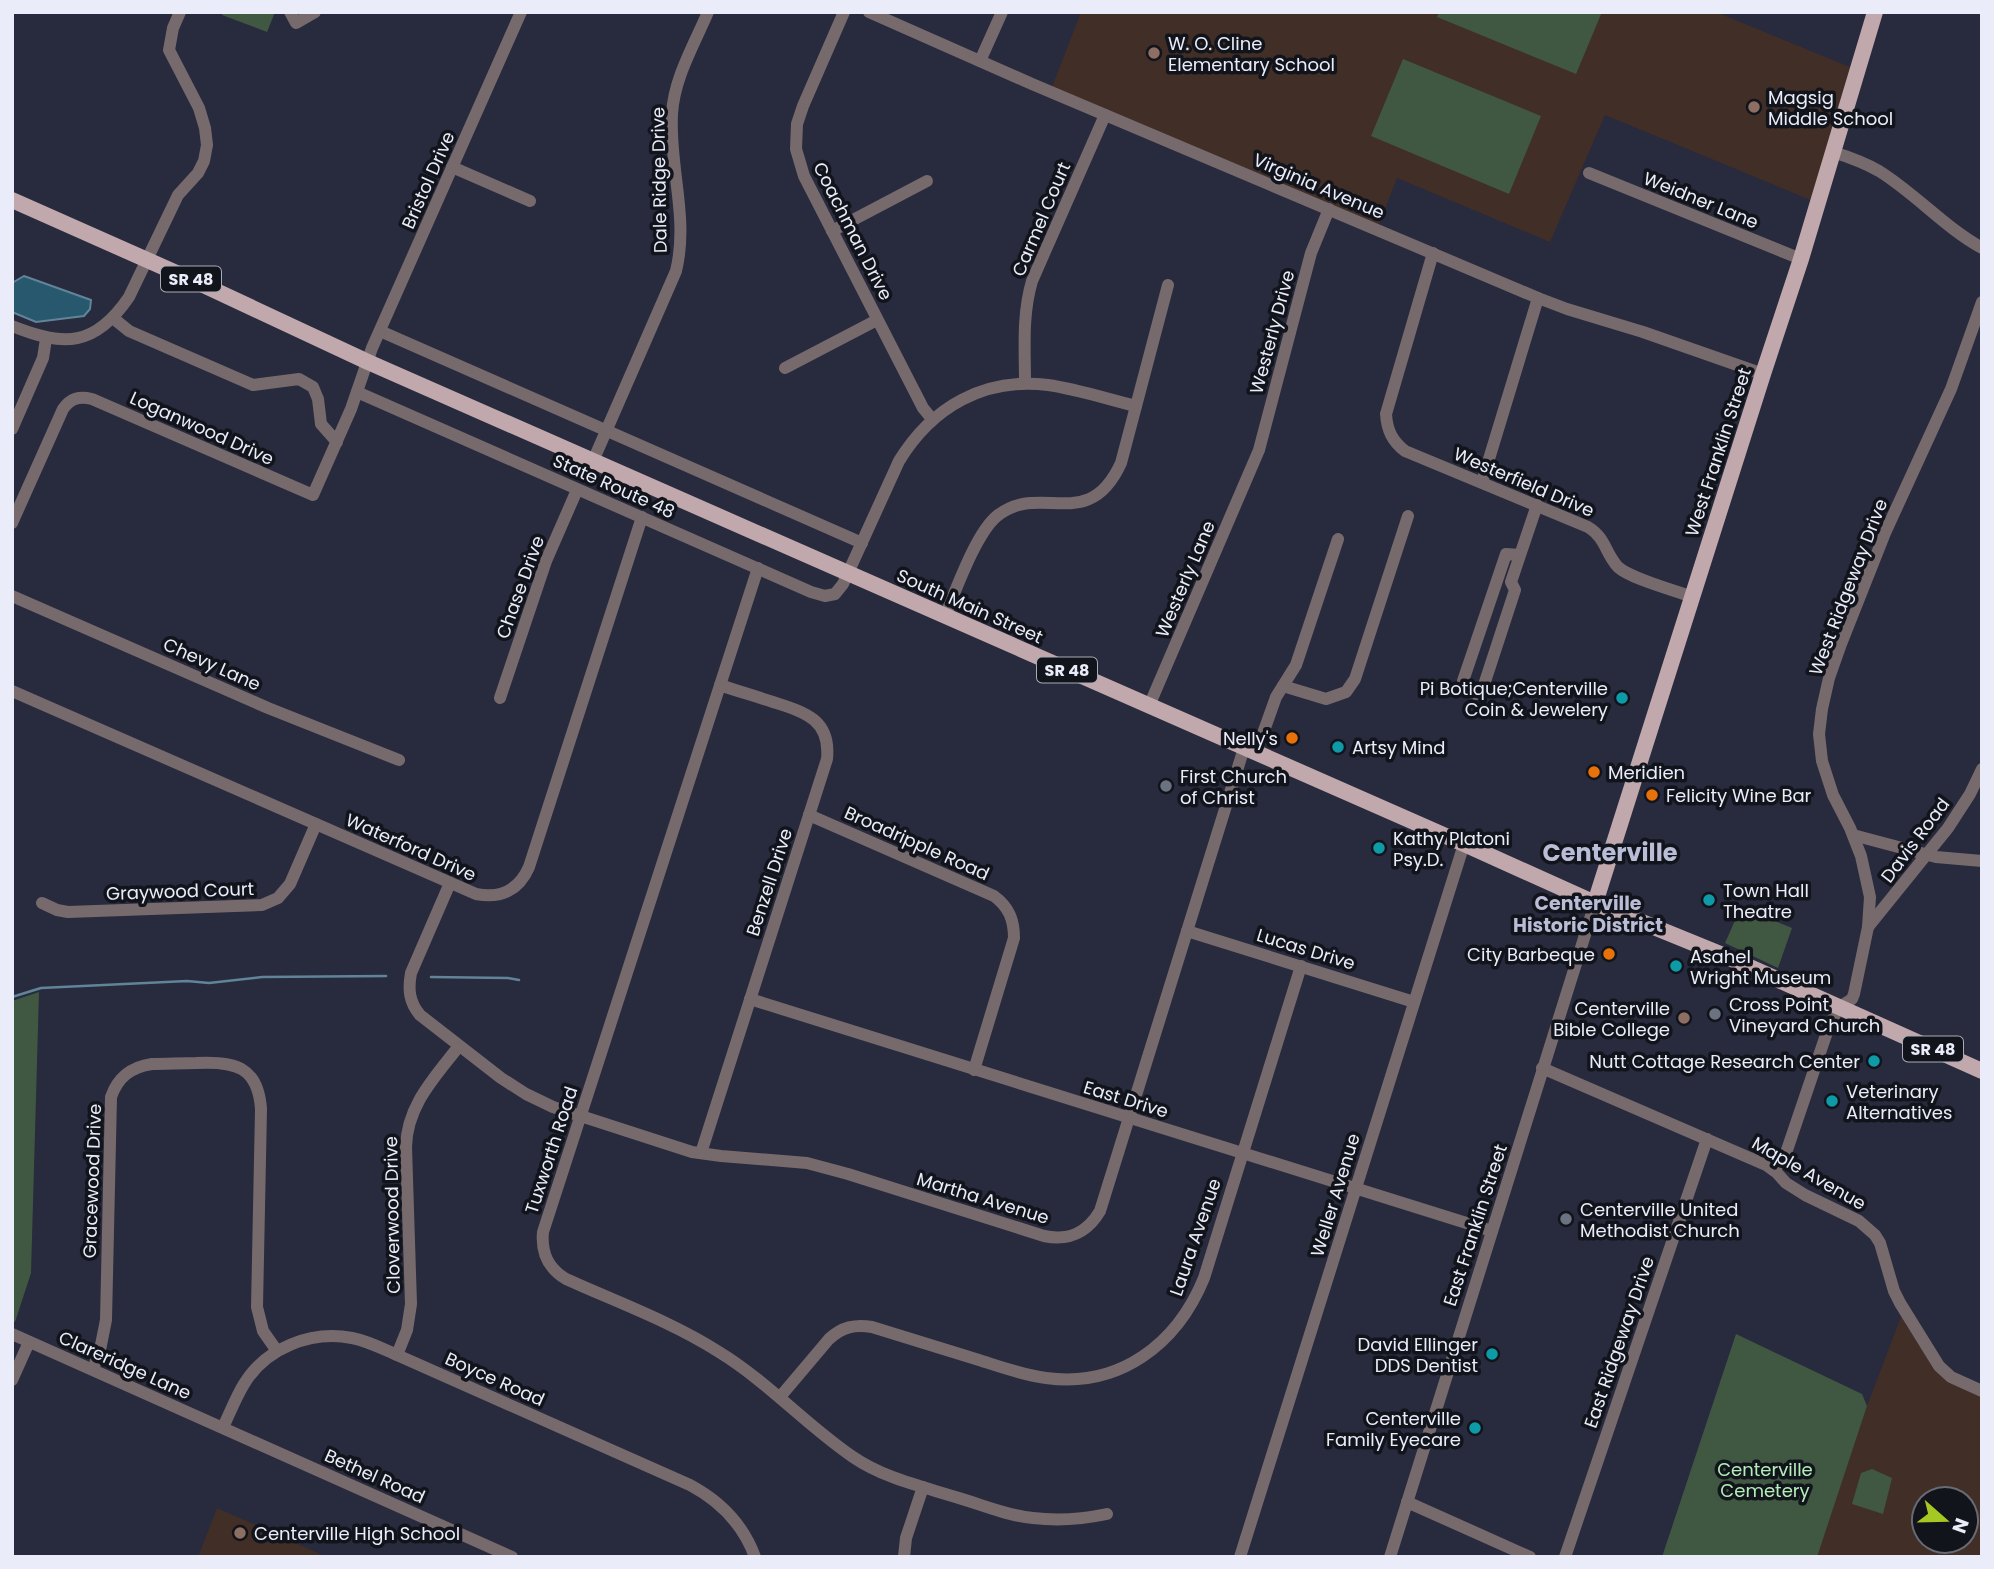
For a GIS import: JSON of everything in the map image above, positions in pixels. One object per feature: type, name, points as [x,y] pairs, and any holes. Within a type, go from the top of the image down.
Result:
[{"type":"main road","name":"West Franklin Street","points":[[1595,903],[1801,259],[1875,12]]},
{"type":"main road","name":"SR 48","points":[[12,200],[368,362]]},
{"type":"main road","name":"South Main Street","points":[[368,362],[1595,903]]},
{"type":"main road","name":"SR 48","points":[[1595,903],[1725,957],[1982,1071]]},
{"type":"street","points":[[12,326],[46,339],[71,339],[83,337],[99,329],[113,318],[128,297],[177,195],[198,173],[207,145],[205,128],[199,108],[169,50],[173,28],[180,12]]},
{"type":"street","points":[[290,12],[296,23],[315,12]]},
{"type":"street","name":"Bristol Drive","points":[[368,362],[521,12]]},
{"type":"street","name":"Dale Ridge Drive","points":[[593,461],[671,282],[679,256],[681,223],[673,111],[681,75],[708,12]]},
{"type":"street","name":"Coachman Drive","points":[[844,12],[803,106],[796,135],[798,161],[877,320],[923,408],[932,419]]},
{"type":"street","name":"Virginia Avenue","points":[[869,12],[1538,298],[1763,374]]},
{"type":"street","points":[[980,61],[1002,12]]},
{"type":"street","name":"Carmel Court","points":[[1025,383],[1024,328],[1032,281],[1105,115]]},
{"type":"street","points":[[1833,152],[1858,160],[1879,171],[1954,231],[1982,248]]},
{"type":"street","points":[[452,167],[530,201]]},
{"type":"street","name":"Weidner Lane","points":[[1588,173],[1801,259]]},
{"type":"street","points":[[832,231],[927,181]]},
{"type":"street","name":"Westerly Drive","points":[[1253,466],[1311,253],[1329,209]]},
{"type":"street","name":"Westerfield Drive","points":[[1433,253],[1386,414],[1390,432],[1399,446],[1405,451],[1588,527],[1603,539],[1612,559],[1625,572],[1692,597]]},
{"type":"street","points":[[945,616],[980,536],[996,517],[1024,503],[1060,505],[1084,501],[1094,497],[1110,484],[1121,463],[1168,285]]},
{"type":"street","points":[[1482,482],[1538,298]]},
{"type":"street","name":"West Ridgeway Drive","points":[[1838,1008],[1852,999],[1854,994],[1868,927],[1870,897],[1853,835],[1826,778],[1819,747],[1822,709],[1829,678],[1885,533],[1951,389],[1982,302]]},
{"type":"street","points":[[113,318],[129,331],[253,385],[299,379],[313,387],[318,399],[321,424],[337,442]]},
{"type":"street","points":[[785,368],[877,320]]},
{"type":"street","points":[[380,331],[862,543]]},
{"type":"street","points":[[12,429],[43,358],[46,339]]},
{"type":"street","name":"Loganwood Drive","points":[[12,523],[62,409],[71,400],[79,397],[92,399],[313,495],[368,362]]},
{"type":"street","name":"State Route 48","points":[[357,392],[825,596],[835,594],[839,590],[909,444],[932,419],[960,400],[1000,386],[1025,383],[1058,386],[1136,406]]},
{"type":"street","name":"Westerly Lane","points":[[1149,706],[1253,466]]},
{"type":"street","name":"Chase Drive","points":[[500,698],[546,561],[578,490]]},
{"type":"street","points":[[1520,555],[1506,554],[1463,681],[1470,692],[1476,694],[1482,691],[1515,590],[1511,582],[1537,505]]},
{"type":"street","points":[[1283,686],[1326,699],[1346,692],[1355,679],[1408,516]]},
{"type":"street","name":"Waterford Drive","points":[[12,691],[450,883],[476,894],[496,896],[512,890],[525,876],[642,517]]},
{"type":"street","name":"Martha Avenue","points":[[450,883],[411,973],[409,994],[415,1010],[501,1078],[526,1094],[553,1107],[674,1146],[701,1153],[807,1163],[1044,1236],[1062,1239],[1072,1237],[1081,1232],[1100,1211],[1187,931],[1250,751],[1276,697],[1296,665],[1338,539]]},
{"type":"street","name":"Tuxworth Road","points":[[758,568],[543,1232],[543,1251],[548,1262],[566,1279],[700,1340],[738,1364],[840,1448],[890,1476],[1013,1515],[1079,1519],[1107,1514]]},
{"type":"street","name":"Chevy Lane","points":[[12,596],[268,708],[399,760]]},
{"type":"street","name":"Benzell Drive","points":[[701,1153],[827,759],[827,742],[820,726],[807,714],[720,685]]},
{"type":"street","name":"Davis Road","points":[[1868,927],[1948,828],[1982,769]]},
{"type":"street","name":"Broadripple Road","points":[[809,815],[994,896],[1009,910],[1014,939],[974,1070]]},
{"type":"street","name":"Graywood Court","points":[[42,903],[68,912],[262,905],[278,898],[290,884],[316,824]]},
{"type":"street","points":[[1853,835],[1936,857],[1982,861]]},
{"type":"street","name":"Weller Avenue","points":[[1240,1557],[1464,844]]},
{"type":"street","name":"East Franklin Street","points":[[1390,1557],[1595,903]]},
{"type":"street","name":"Lucas Drive","points":[[1187,931],[1415,1002]]},
{"type":"street","name":"Laura Avenue","points":[[780,1397],[834,1334],[852,1326],[862,1325],[1028,1375],[1047,1378],[1077,1379],[1101,1375],[1131,1364],[1163,1341],[1191,1306],[1203,1278],[1301,966]]},
{"type":"street","name":"East Drive","points":[[750,999],[1492,1231]]},
{"type":"street","points":[[1774,1170],[1786,1153],[1827,1032],[1838,1008]]},
{"type":"street","name":"Cloverwood Drive","points":[[397,1355],[407,1330],[411,1304],[406,1147],[408,1123],[419,1099],[459,1046]]},
{"type":"street","name":"Gracewood Drive","points":[[93,1369],[106,1321],[111,1097],[118,1081],[124,1075],[142,1065],[152,1064],[228,1063],[243,1070],[256,1084],[261,1109],[257,1307],[263,1331],[277,1351]]},
{"type":"street","name":"Maple Avenue","points":[[1542,1068],[1774,1170],[1786,1183],[1805,1195],[1859,1221],[1880,1243],[1900,1303],[1939,1366],[1951,1377],[1979,1390]]},
{"type":"street","name":"East Ridgeway Drive","points":[[1565,1557],[1707,1139]]},
{"type":"street","name":"Clareridge Lane","points":[[12,1334],[223,1427]]},
{"type":"street","name":"Boyce Road","points":[[223,1427],[244,1383],[277,1351],[307,1339],[334,1336],[364,1341],[690,1485],[709,1496],[728,1513],[741,1529],[755,1557]]},
{"type":"street","points":[[12,1380],[29,1342]]},
{"type":"street","points":[[1979,1390],[1982,1374]]},
{"type":"street","name":"Bethel Road","points":[[223,1427],[512,1557]]},
{"type":"street","points":[[904,1557],[906,1538],[923,1487]]},
{"type":"street","points":[[1407,1502],[1530,1557]]},
{"type":"shaded area","points":[[1081,12],[1716,12],[1857,70],[1818,203],[1605,115],[1550,242],[1397,178],[1377,229],[1050,92]]},
{"type":"shaded area","points":[[1904,1309],[1939,1366],[1982,1391],[1982,1557],[1816,1557],[1867,1406]]},
{"type":"shaded area","name":"Centerville High School","points":[[217,1508],[327,1557],[198,1557]]},
{"type":"green space","points":[[223,12],[275,12],[267,32],[222,15]]},
{"type":"green space","points":[[1439,12],[1602,12],[1576,74],[1437,17]]},
{"type":"green space","points":[[1403,59],[1541,116],[1509,194],[1371,136]]},
{"type":"green space","points":[[1741,907],[1792,928],[1778,968],[1725,943]]},
{"type":"green space","points":[[39,992],[31,1273],[15,1322],[12,1321],[12,1001]]},
{"type":"green space","name":"Centerville Cemetery","points":[[1736,1334],[1862,1394],[1867,1406],[1817,1557],[1662,1557]]},
{"type":"green space","points":[[1872,1469],[1892,1478],[1883,1514],[1852,1504],[1861,1473]]},
{"type":"water","points":[[24,276],[91,300],[90,309],[84,316],[36,322],[12,312],[12,283]]},
{"type":"waterway","points":[[12,997],[41,988],[187,981],[209,983],[262,977],[386,976]]},
{"type":"waterway","points":[[431,977],[519,980]]},
{"type":"place","name":"W. O. Cline Elementary School","points":[[1154,53]]},
{"type":"place","name":"Magsig Middle School","points":[[1754,107]]},
{"type":"place","name":"Pi Botique;Centerville Coin & Jewelery","points":[[1622,698]]},
{"type":"place","name":"Nelly's","points":[[1292,738]]},
{"type":"place","name":"Artsy Mind","points":[[1338,747]]},
{"type":"place","name":"Meridien","points":[[1594,772]]},
{"type":"place","name":"First Church of Christ","points":[[1166,786]]},
{"type":"place","name":"Felicity Wine Bar","points":[[1652,795]]},
{"type":"place","name":"Kathy Platoni Psy.D.","points":[[1379,848]]},
{"type":"place","name":"Town Hall Theatre","points":[[1709,900]]},
{"type":"place","name":"City Barbeque","points":[[1609,954]]},
{"type":"place","name":"Asahel Wright Museum","points":[[1676,966]]},
{"type":"place","name":"Cross Point Vineyard Church","points":[[1715,1014]]},
{"type":"place","name":"Centerville Bible College","points":[[1684,1018]]},
{"type":"place","name":"Nutt Cottage Research Center","points":[[1874,1061]]},
{"type":"place","name":"Veterinary Alternatives","points":[[1832,1101]]},
{"type":"place","name":"Centerville United Methodist Church","points":[[1566,1219]]},
{"type":"place","name":"David Ellinger DDS Dentist","points":[[1492,1354]]},
{"type":"place","name":"Centerville Family Eyecare","points":[[1475,1428]]},
{"type":"place","name":"Centerville High School","points":[[240,1533]]},
{"type":"district","name":"Centerville","points":[[1610,852]]},
{"type":"district","name":"Centerville Historic District","points":[[1588,914]]}]
